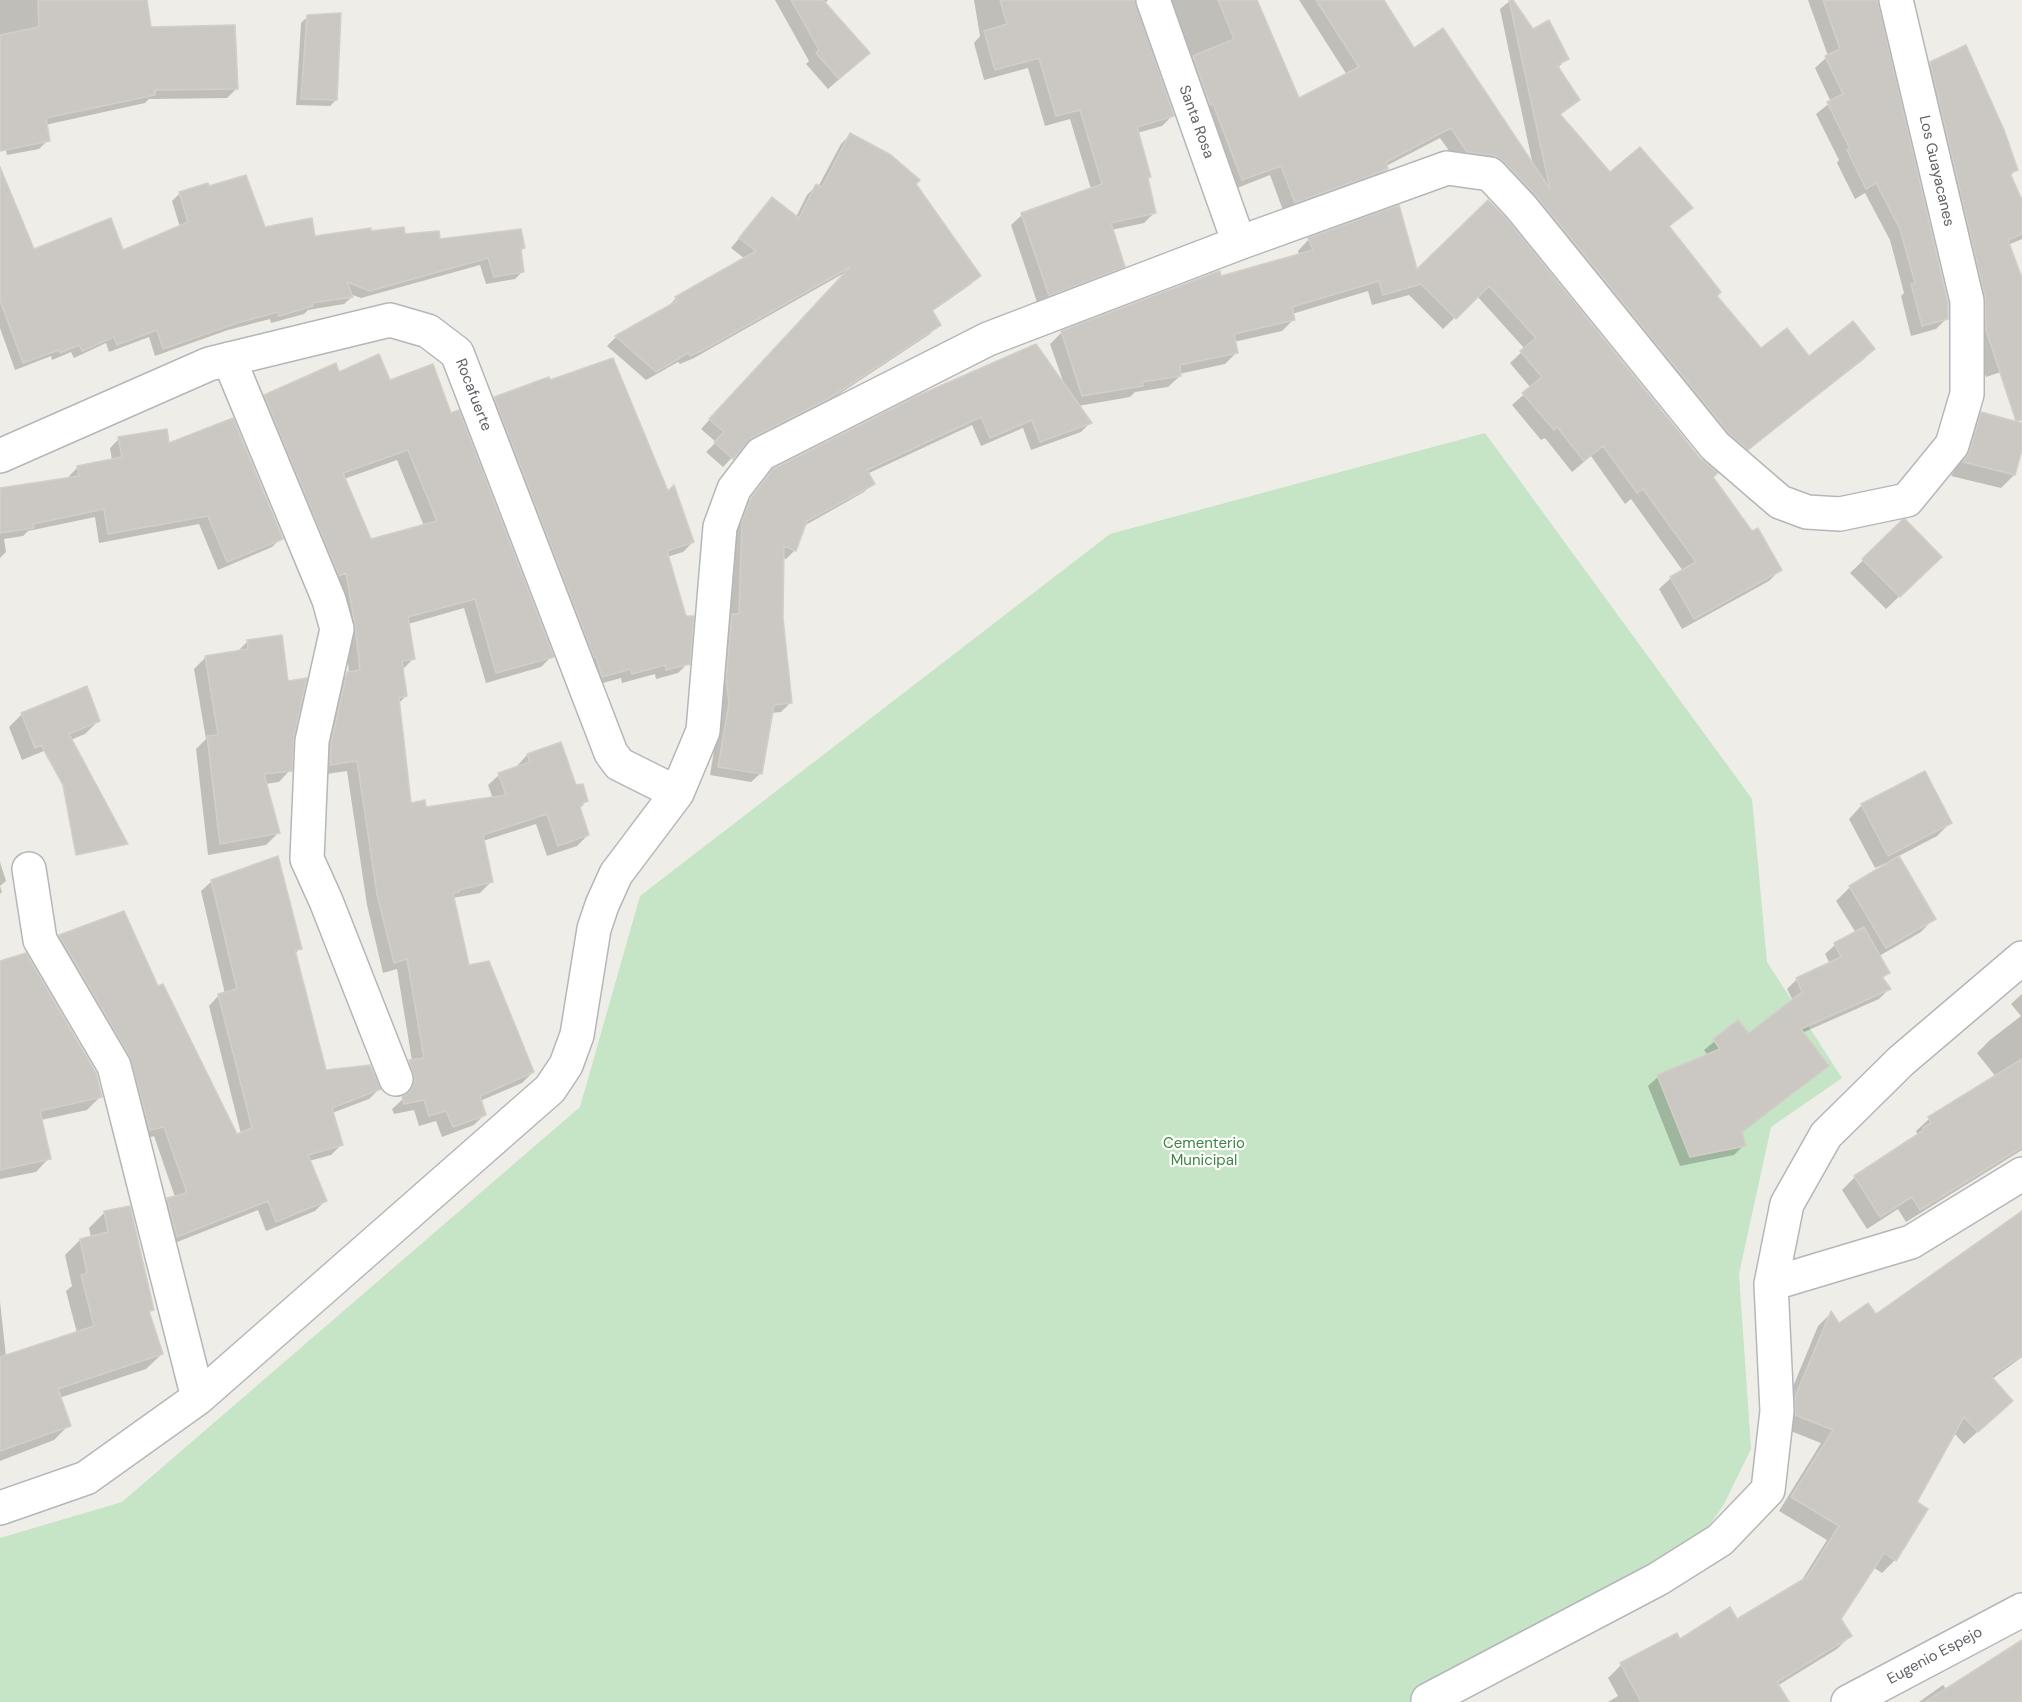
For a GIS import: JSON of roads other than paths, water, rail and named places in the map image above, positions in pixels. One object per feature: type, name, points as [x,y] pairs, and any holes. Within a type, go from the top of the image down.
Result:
[{"type":"street","name":"Santa Rosa","points":[[1153,0],[1239,243]]},
{"type":"street","name":"Los Guayacanes","points":[[0,1508],[86,1478],[198,1398],[550,1089],[566,1065],[577,1035],[594,929],[602,905],[616,874],[677,793],[703,730],[720,527],[734,489],[761,454],[988,339],[1239,243],[1447,168],[1490,174],[1521,207],[1715,446],[1780,502],[1807,513],[1840,514],[1907,500],[1952,445],[1966,394],[1968,344],[1967,301],[1896,0]]},
{"type":"street","name":"Rocafuerte","points":[[0,456],[209,364],[390,320],[428,332],[457,353],[611,753],[619,764],[677,793]]},
{"type":"street","points":[[229,359],[329,600],[337,629],[312,741],[307,859],[326,901],[396,1079]]},
{"type":"street","points":[[29,869],[40,940],[114,1066],[198,1398]]},
{"type":"street","points":[[1428,1700],[1658,1579],[1720,1540],[1768,1491],[1777,1411],[1772,1284],[1787,1204],[1826,1135],[1901,1061],[2022,958]]},
{"type":"street","points":[[1772,1284],[1911,1242],[2022,1174]]},
{"type":"street","name":"Eugenio Espejo","points":[[1848,1702],[2022,1610]]},
{"type":"park label","name":"Cementerio Municipal","points":[[1204,1152]]}]
